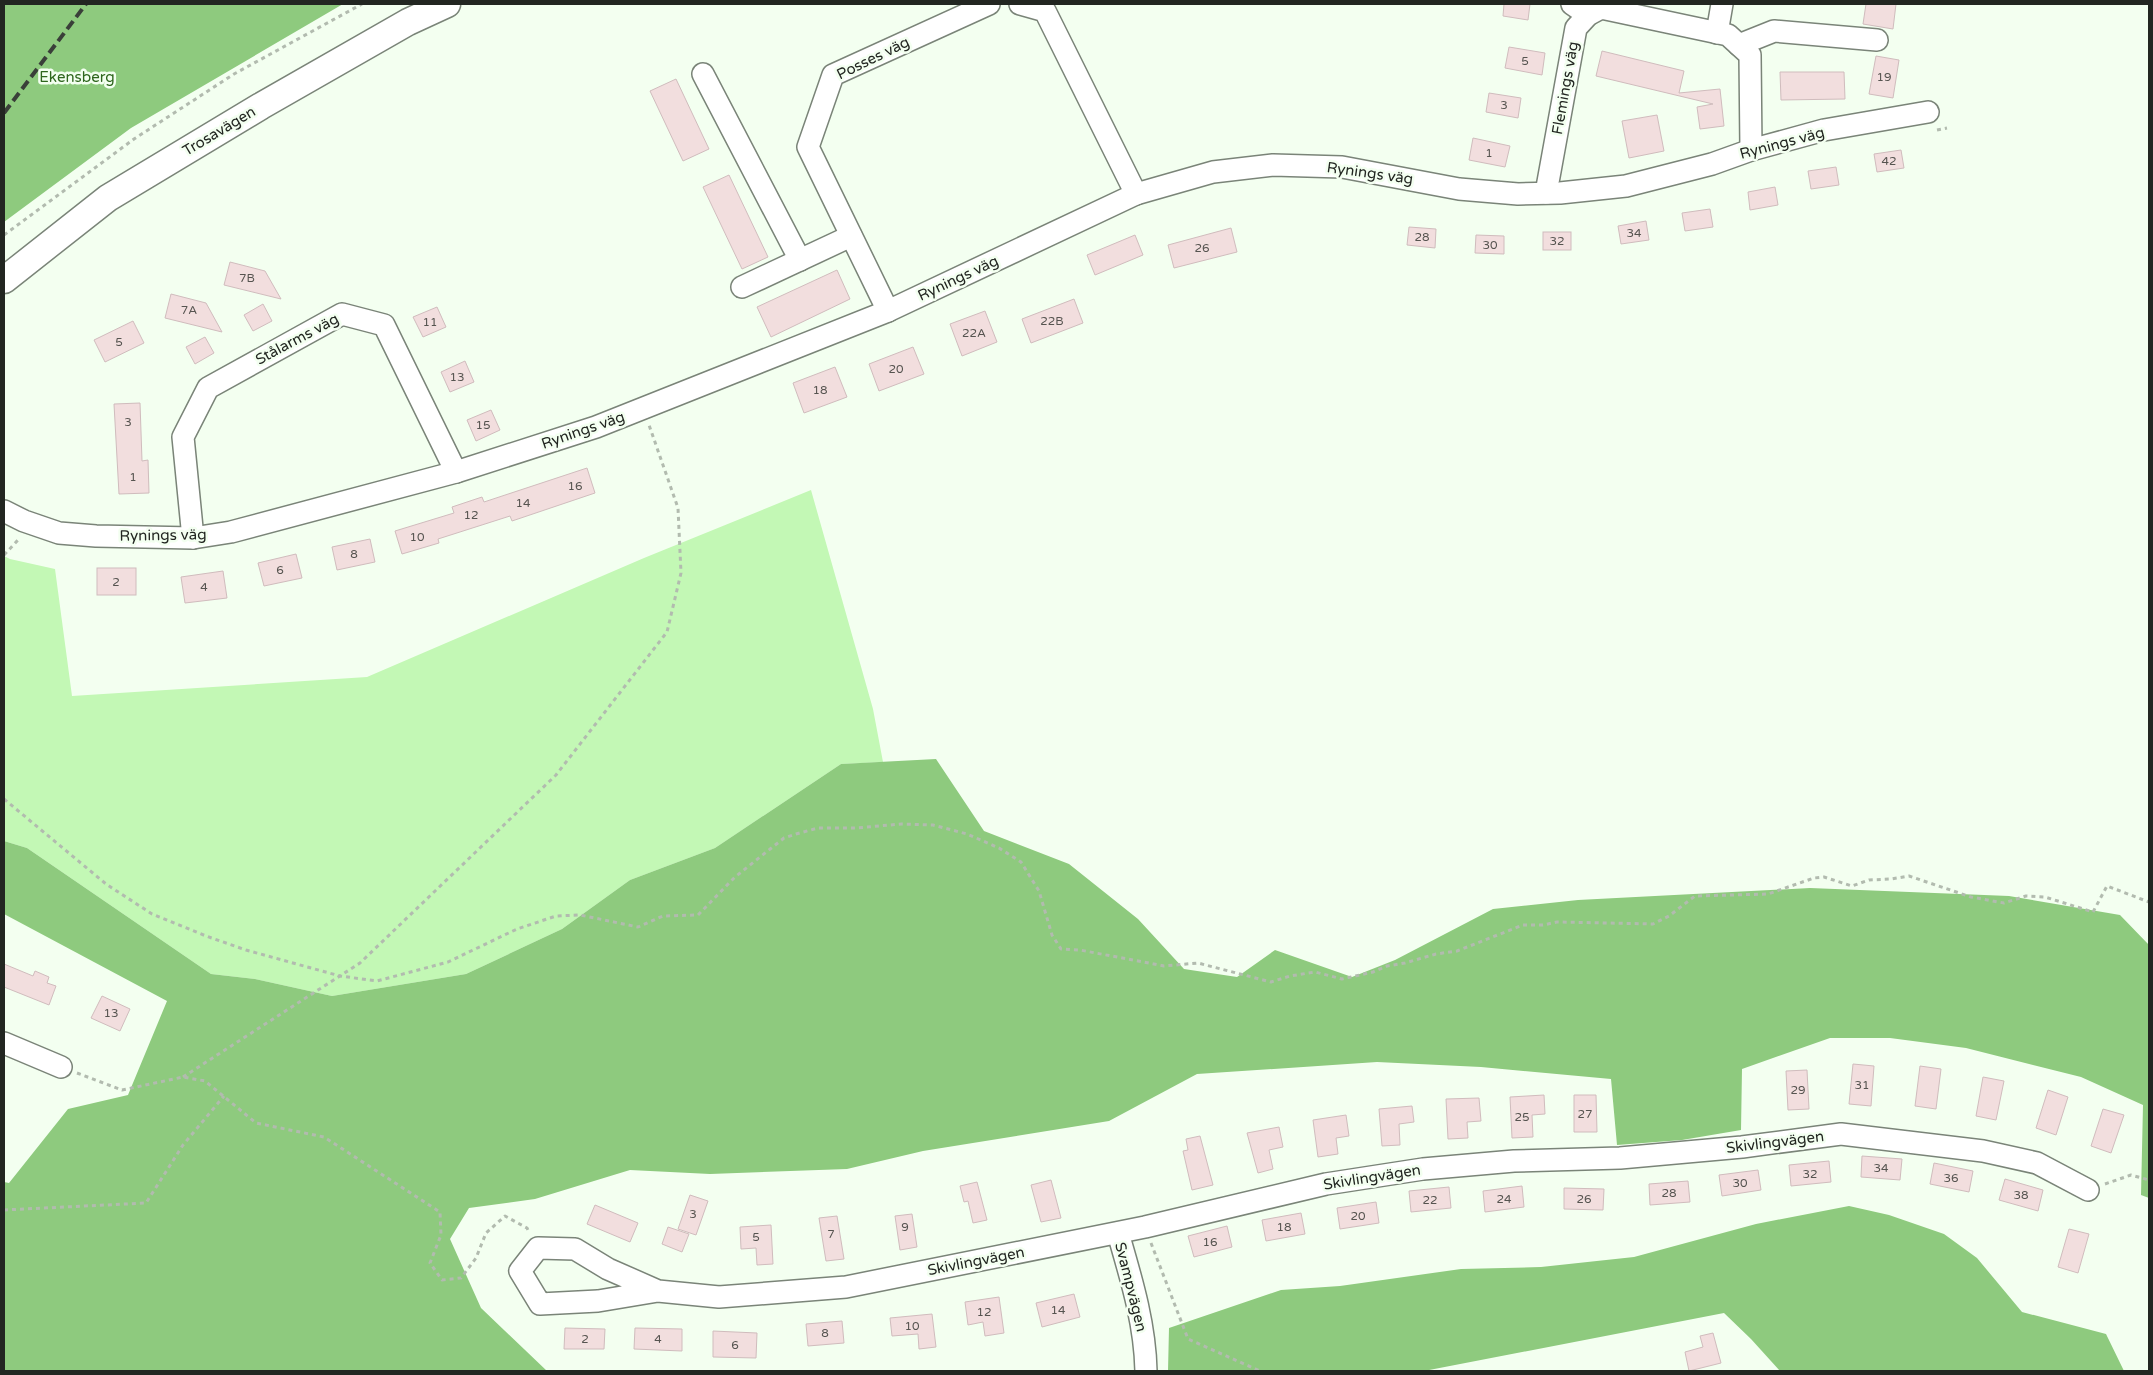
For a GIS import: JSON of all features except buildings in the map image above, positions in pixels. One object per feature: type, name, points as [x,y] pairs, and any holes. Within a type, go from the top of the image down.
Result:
[{"type":"main road","name":"Trosavägen","points":[[4,280],[108,198],[261,106],[408,22],[447,4]]},
{"type":"street","name":"Posses väg","points":[[888,311],[808,147],[833,75],[989,4]]},
{"type":"street","points":[[1020,4],[1045,11],[1136,194]]},
{"type":"street","points":[[1717,33],[1722,4]]},
{"type":"street","name":"Flemings väg","points":[[1546,193],[1580,9],[1630,9],[1728,35],[1739,45]]},
{"type":"street","points":[[1751,150],[1750,55],[1739,45],[1774,31],[1878,40]]},
{"type":"street","points":[[703,74],[800,260]]},
{"type":"street","name":"Rynings väg","points":[[4,511],[24,521],[59,533],[96,536],[194,538],[231,532],[456,472],[596,427],[888,311],[1136,194],[1213,172],[1273,165],[1342,166],[1396,175],[1459,189],[1518,194],[1546,193],[1626,186],[1712,164],[1751,150],[1824,130],[1928,121]]},
{"type":"street","points":[[742,287],[852,236]]},
{"type":"street","name":"Stålarms väg","points":[[194,538],[183,437],[208,388],[342,314],[384,325],[456,472]]},
{"type":"street","points":[[4,1044],[61,1067]]},
{"type":"street","name":"Skivlingvägen","points":[[658,1291],[608,1269],[575,1249],[538,1248],[520,1271],[540,1304],[598,1300],[658,1291],[719,1297],[846,1287],[1118,1233],[1326,1184],[1423,1169],[1514,1161],[1620,1158],[1841,1134],[1992,1153],[2038,1163],[2088,1190]]},
{"type":"street","name":"Svampvägen","points":[[1118,1233],[1136,1296],[1146,1353],[1146,1371]]},
{"type":"path","points":[[4,235],[134,139],[234,74],[362,4]]},
{"type":"path","points":[[1928,121],[1947,128]]},
{"type":"path","points":[[640,428],[658,421]]},
{"type":"path","points":[[61,1067],[122,1090],[183,1077],[360,963],[556,775],[667,632],[680,573],[678,508],[649,425]]},
{"type":"path","points":[[11,536],[27,542]]},
{"type":"path","points":[[4,554],[18,540]]},
{"type":"path","points":[[4,798],[106,884],[152,914],[230,944],[340,976],[377,981],[448,962],[517,929],[556,916],[580,915],[638,927],[662,916],[698,915],[735,876],[784,838],[818,828],[856,828],[901,824],[933,825],[967,834],[999,848],[1021,862],[1039,891],[1052,935],[1062,949],[1080,950],[1164,966],[1198,963],[1271,982],[1290,976],[1314,972],[1342,979],[1373,972],[1387,966],[1405,964],[1436,954],[1458,951],[1523,925],[1542,925],[1557,922],[1653,924],[1669,916],[1695,896],[1768,894],[1814,878],[1824,877],[1852,886],[1869,880],[1909,876],[1971,897],[2004,903],[2026,896],[2045,897],[2093,912],[2107,886],[2149,902]]},
{"type":"path","points":[[183,1077],[205,1081],[256,1123],[324,1137],[440,1212],[441,1235],[430,1264],[442,1280],[461,1278],[476,1258],[486,1234],[504,1216],[527,1228],[538,1248]]},
{"type":"path","points":[[4,1210],[146,1203],[183,1145],[224,1096]]},
{"type":"path","points":[[2088,1190],[2131,1175],[2149,1180]]},
{"type":"path","points":[[1145,1227],[1188,1339],[1260,1371]]},
{"type":"green space","name":"Ekensberg","points":[[4,4],[343,4],[131,128],[4,222]]},
{"type":"green space","points":[[811,490],[873,709],[883,762],[841,764],[715,848],[630,880],[562,929],[466,974],[332,996],[255,979],[211,974],[27,848],[4,841],[4,556],[55,569],[72,696],[367,677],[644,558]]},
{"type":"green space","points":[[936,759],[984,831],[1069,864],[1138,919],[1184,969],[1237,977],[1275,950],[1352,977],[1395,960],[1493,909],[1578,900],[1810,888],[2009,896],[2120,915],[2149,945],[2149,1198],[2141,1195],[2143,1105],[2081,1077],[1966,1048],[1890,1038],[1830,1038],[1742,1069],[1741,1130],[1682,1140],[1617,1145],[1611,1079],[1481,1067],[1377,1062],[1197,1074],[1109,1121],[923,1151],[847,1169],[710,1174],[630,1170],[535,1199],[469,1208],[450,1239],[481,1308],[547,1371],[4,1371],[4,1182],[9,1183],[68,1109],[128,1095],[167,1001],[4,914],[4,841],[27,848],[211,974],[255,979],[332,996],[466,974],[562,929],[630,880],[715,848],[841,764]]},
{"type":"green space","points":[[1849,1206],[1889,1215],[1944,1234],[1977,1258],[2022,1312],[2106,1334],[2124,1371],[1780,1371],[1724,1313],[1424,1371],[1168,1371],[1169,1328],[1281,1290],[1340,1286],[1461,1269],[1541,1267],[1634,1257],[1756,1224]]},
{"type":"railway","points":[[4,113],[86,4]]}]
